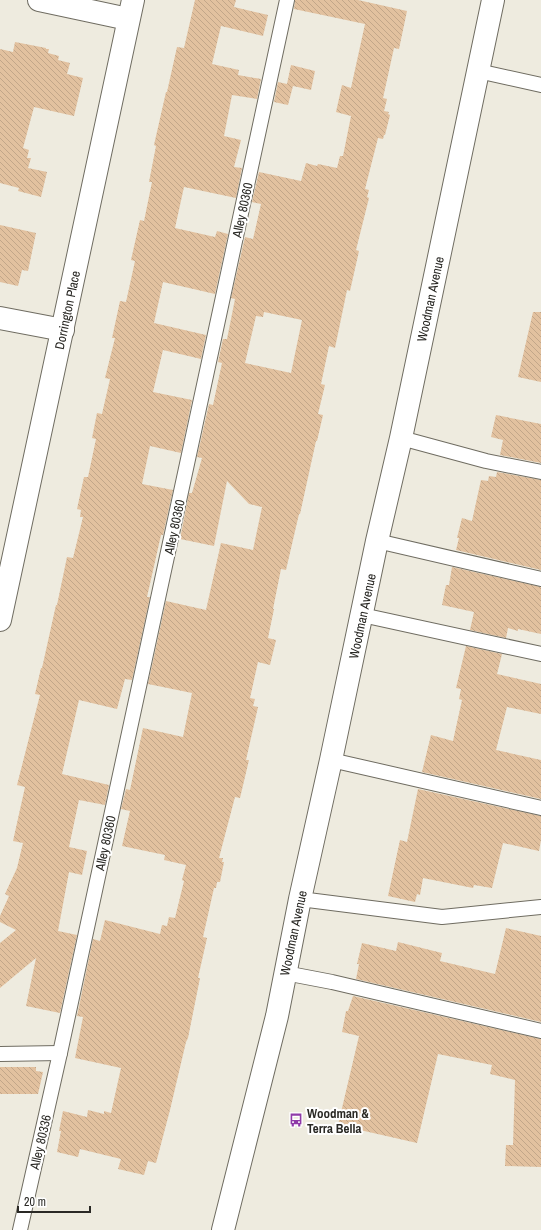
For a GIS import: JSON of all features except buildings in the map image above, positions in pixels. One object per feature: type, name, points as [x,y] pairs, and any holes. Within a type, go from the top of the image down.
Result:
[{"type":"main road","points":[[39,0],[131,10]]},
{"type":"main road","name":"Woodman Avenue","points":[[223,1230],[277,1016],[300,899],[332,760],[377,541],[493,0]]},
{"type":"main road","name":"Dorrington Place","points":[[0,620],[131,10]]},
{"type":"main road","points":[[0,318],[63,330]]},
{"type":"lane","name":"Alley 80360","points":[[60,1053],[287,0]]},
{"type":"lane","points":[[478,71],[541,85]]},
{"type":"lane","points":[[400,438],[486,461],[541,472]]},
{"type":"lane","points":[[377,541],[541,579]]},
{"type":"lane","points":[[362,615],[541,654]]},
{"type":"lane","points":[[332,760],[541,808]]},
{"type":"lane","points":[[300,899],[442,917],[541,907]]},
{"type":"lane","points":[[285,973],[332,982],[541,1031]]},
{"type":"lane","points":[[0,1054],[60,1053]]},
{"type":"lane","name":"Alley 80336","points":[[20,1230],[60,1053]]},
{"type":"place","name":"Woodman & Terra Bella","points":[[296,1120]]}]
